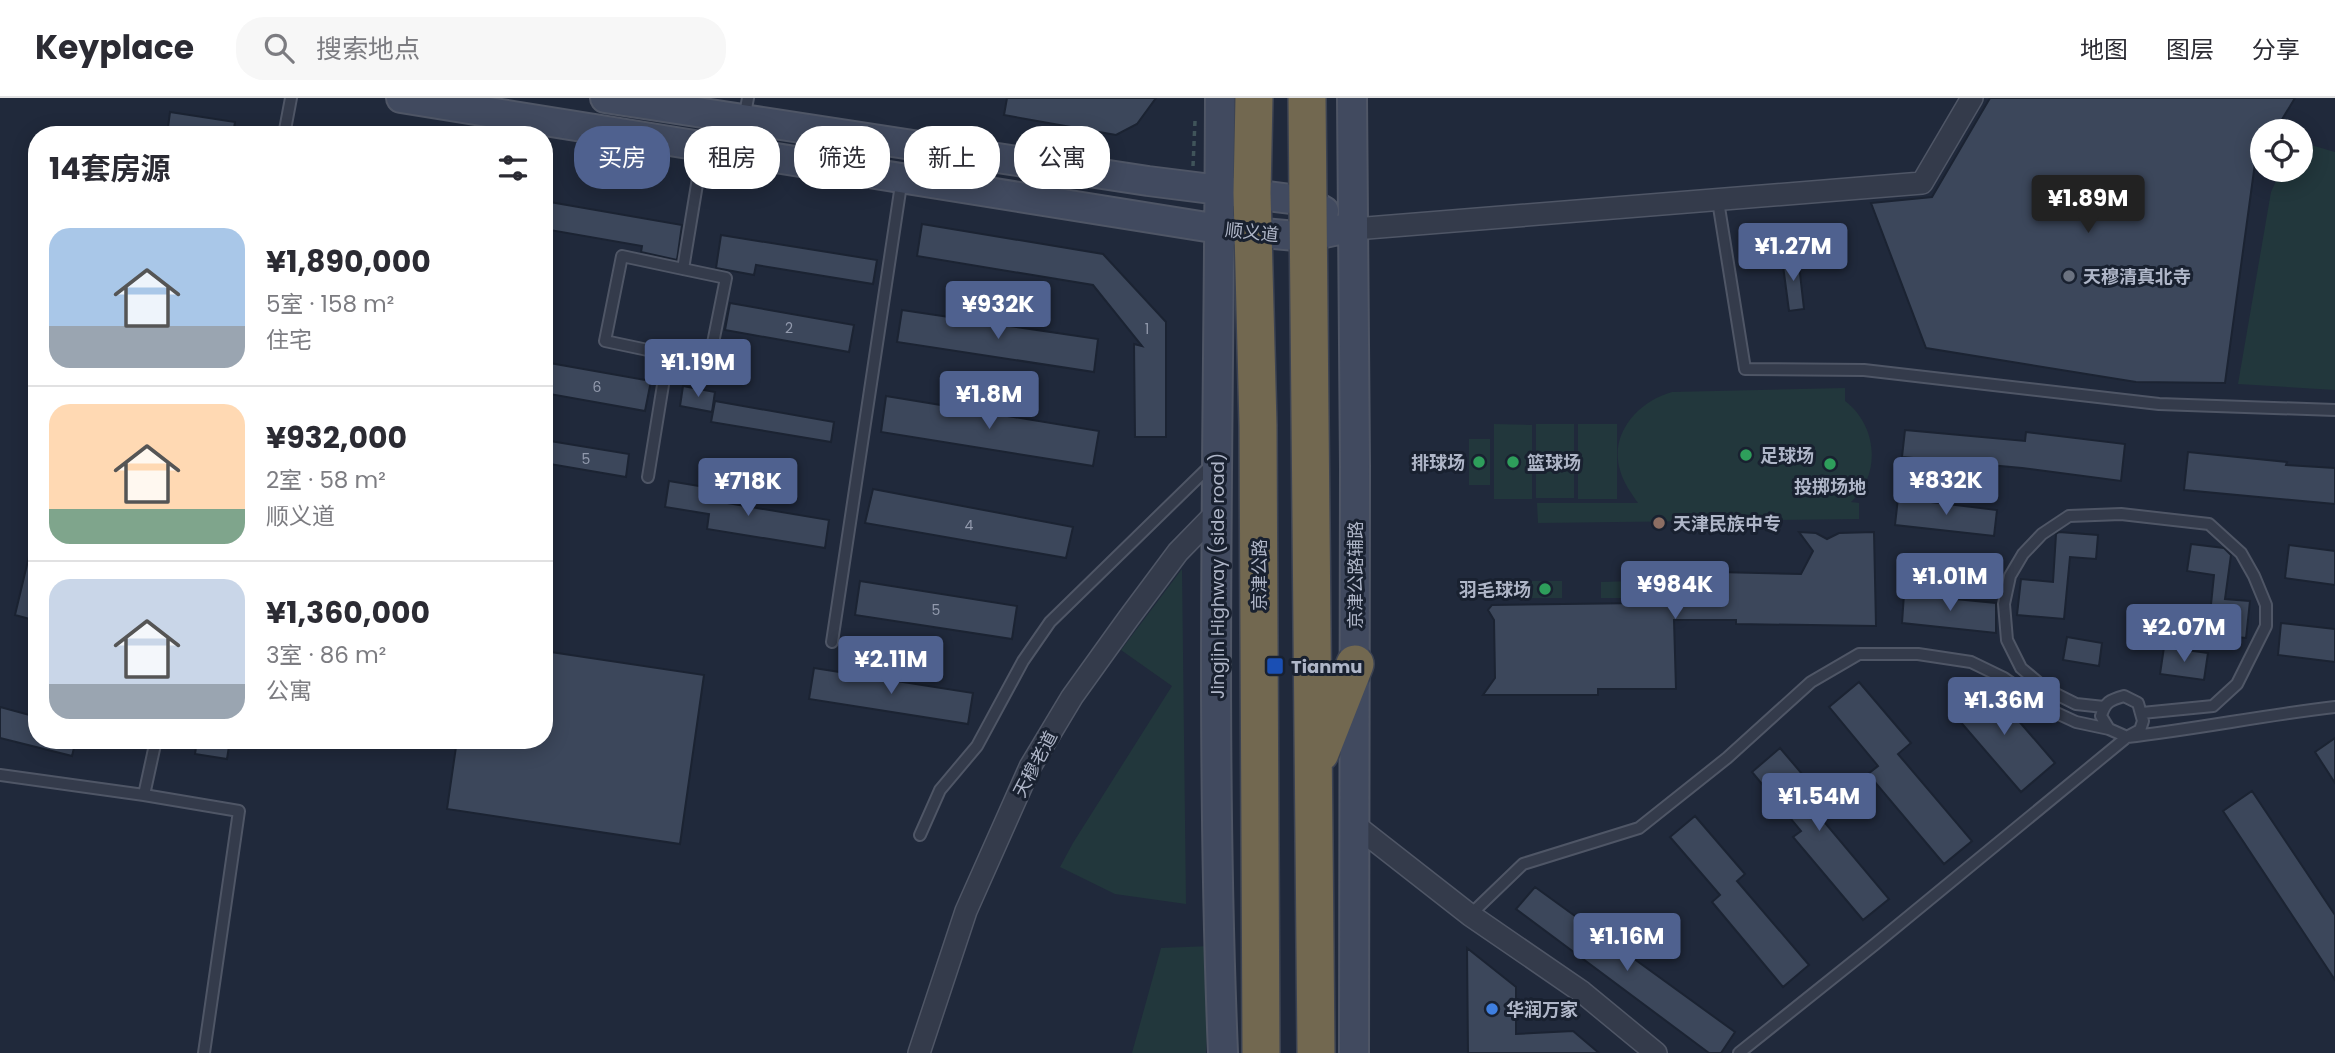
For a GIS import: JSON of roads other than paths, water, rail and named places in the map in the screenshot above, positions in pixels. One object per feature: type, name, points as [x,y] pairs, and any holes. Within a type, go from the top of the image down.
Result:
[{"type":"highway","name":"京津公路","points":[[1254,98],[1236,192],[1236,231],[1258,425],[1261,1053]]},
{"type":"highway","points":[[1307,98],[1316,1053]]},
{"type":"highway","points":[[1313,771],[1355,664]]},
{"type":"street","name":"顺义道","points":[[401,98],[684,145]]},
{"type":"street","points":[[605,98],[749,113],[1148,181],[1307,201],[1352,228],[1922,183],[1972,98]]},
{"type":"street","name":"京津公路辅路","points":[[1352,98],[1354,1053]]},
{"type":"street","points":[[1208,104],[1236,192]]},
{"type":"street","name":"顺义道","points":[[780,159],[1236,231],[1307,237],[1352,228]]},
{"type":"street","name":"Jingjin Highway (side road)","points":[[1223,1053],[1217,459],[1236,231]]},
{"type":"street","name":"天穆老道","points":[[919,1053],[965,911],[1030,767],[1072,697],[1128,619],[1178,552],[1217,512]]},
{"type":"street","points":[[1355,825],[1470,915],[1581,992],[1656,1053]]},
{"type":"street","points":[[1221,988],[1232,1053]]},
{"type":"lane","points":[[286,126],[291,98]]},
{"type":"lane","points":[[832,642],[902,178]]},
{"type":"lane","points":[[682,269],[696,189]]},
{"type":"lane","points":[[1718,201],[1745,369],[1864,370],[2159,404],[2335,410]]},
{"type":"lane","points":[[622,257],[682,269],[726,278],[709,363],[605,341],[622,257]]},
{"type":"lane","points":[[648,477],[668,355]]},
{"type":"lane","points":[[920,835],[940,790],[976,746],[1023,661],[1050,622],[1217,459]]},
{"type":"lane","points":[[2104,707],[2076,704],[2046,689],[2021,668],[2007,640],[2004,604],[2010,576],[2016,565],[2042,534],[2069,516],[2121,514],[2209,524],[2241,553],[2254,576],[2266,605],[2266,626],[2238,684],[2213,706],[2142,713]]},
{"type":"lane","points":[[1470,915],[1523,864],[1639,828],[1727,758],[1811,682],[1858,654],[1919,654],[1971,662],[2004,678],[2050,710],[2076,722],[2109,729],[2127,737],[2179,731],[2271,714],[2335,707]]},
{"type":"lane","points":[[1739,1053],[2127,737],[2140,730],[2143,720],[2138,702],[2124,696],[2109,700],[2101,716],[2109,729]]},
{"type":"lane","points":[[144,795],[154,749]]},
{"type":"lane","points":[[0,775],[239,811],[204,1053]]},
{"type":"place","name":"天穆清真北寺","points":[[2069,276]]},
{"type":"place","name":"足球场","points":[[1746,455]]},
{"type":"place","name":"排球场","points":[[1479,462]]},
{"type":"place","name":"篮球场","points":[[1513,462]]},
{"type":"place","name":"投掷场地","points":[[1830,464]]},
{"type":"place","name":"天津民族中专","points":[[1659,523]]},
{"type":"place","name":"羽毛球场","points":[[1545,589]]},
{"type":"place","name":"Tianmu","points":[[1275,666]]},
{"type":"place","name":"华润万家","points":[[1492,1009]]}]
